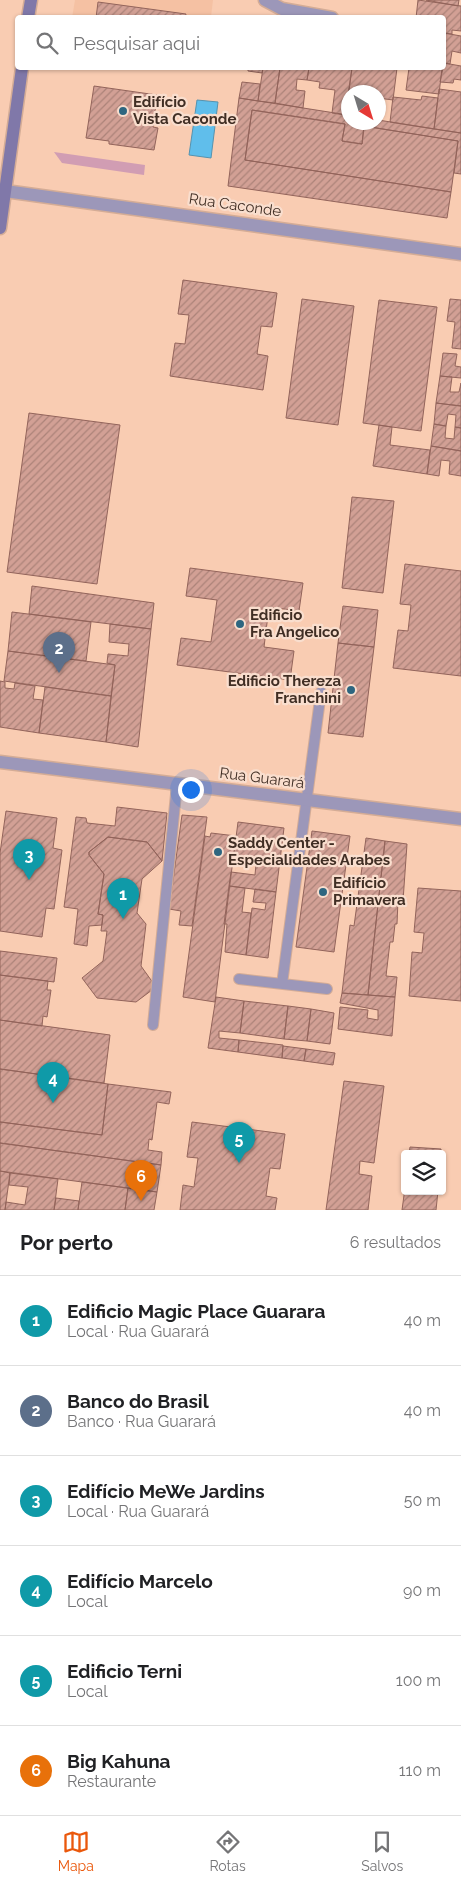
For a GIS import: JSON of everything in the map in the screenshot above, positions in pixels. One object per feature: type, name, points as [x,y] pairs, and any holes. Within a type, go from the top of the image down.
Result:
[{"type":"main road","points":[[28,15],[31,0]]},
{"type":"main road","points":[[0,228],[2,190],[22,70]]},
{"type":"street","points":[[265,0],[282,9],[315,15]]},
{"type":"street","name":"Rua Caconde","points":[[2,190],[461,254]]},
{"type":"street","name":"Rua Guarará","points":[[0,762],[461,819]]},
{"type":"lane","points":[[282,984],[305,799],[312,768],[321,692]]},
{"type":"lane","points":[[153,1025],[177,784]]},
{"type":"lane","points":[[239,979],[327,990]]},
{"type":"shaded area","points":[[75,0],[213,0],[211,15],[72,15]]},
{"type":"shaded area","points":[[54,152],[145,165],[144,175],[62,163]]},
{"type":"water","points":[[197,100],[218,102],[211,158],[189,155]]},
{"type":"building","points":[[418,0],[461,6],[461,31],[452,30],[452,34],[446,33],[446,15],[416,15]]},
{"type":"building","points":[[426,0],[459,0],[458,6]]},
{"type":"building","points":[[98,2],[186,14],[186,15],[96,15]]},
{"type":"building","points":[[446,33],[461,36],[461,53],[452,51],[450,64],[446,63]]},
{"type":"building","points":[[446,63],[461,66],[461,80],[454,79],[453,83],[440,82],[443,70],[446,70]]},
{"type":"building","points":[[248,70],[263,70],[262,73]]},
{"type":"building","points":[[263,70],[280,70],[275,103],[258,101]]},
{"type":"building","points":[[280,70],[309,70],[307,80],[297,79],[296,90],[305,91],[303,108],[275,103]]},
{"type":"building","points":[[309,70],[352,70],[349,85],[341,85],[341,114],[332,113],[335,90],[319,88],[320,82],[307,80]]},
{"type":"building","points":[[352,70],[397,70],[393,100],[386,99],[386,85],[350,85]]},
{"type":"building","points":[[409,70],[442,70],[439,94],[406,90]]},
{"type":"building","points":[[242,82],[260,84],[258,101],[239,98]]},
{"type":"building","name":"Edifício Vista Caconde","points":[[94,86],[157,95],[153,127],[158,128],[154,150],[109,144],[109,141],[86,138]]},
{"type":"building","points":[[439,89],[461,92],[461,133],[434,129]]},
{"type":"building","points":[[422,96],[438,98],[434,129],[390,122],[393,97],[421,100]]},
{"type":"building","points":[[239,98],[341,114],[341,123],[252,110],[245,160],[451,192],[447,218],[228,186]]},
{"type":"building","points":[[252,110],[341,123],[341,130],[344,130],[342,141],[362,144],[364,130],[386,130],[458,141],[451,192],[245,160]]},
{"type":"building","points":[[386,121],[461,133],[461,174],[454,173],[458,141],[386,130]]},
{"type":"building","points":[[344,130],[364,130],[362,144],[342,141]]},
{"type":"building","points":[[183,280],[277,293],[272,327],[261,326],[257,354],[268,356],[263,390],[170,376],[175,343],[185,344],[189,315],[178,314]]},
{"type":"building","points":[[302,299],[354,306],[338,425],[286,418]]},
{"type":"building","points":[[450,299],[461,300],[461,349],[452,348],[455,322],[447,321]]},
{"type":"building","points":[[379,300],[437,307],[421,431],[363,423]]},
{"type":"building","points":[[443,353],[457,354],[455,366],[461,367],[461,378],[440,376]]},
{"type":"building","points":[[440,376],[452,377],[450,392],[459,392],[461,383],[461,406],[436,403]]},
{"type":"building","points":[[436,403],[461,406],[461,428],[455,427],[456,415],[448,414],[446,426],[434,424]]},
{"type":"building","points":[[29,413],[120,425],[97,584],[7,572]]},
{"type":"building","points":[[434,424],[446,426],[445,438],[454,439],[455,427],[461,428],[461,451],[431,446]]},
{"type":"building","points":[[379,425],[392,427],[390,445],[430,450],[427,474],[373,466]]},
{"type":"building","points":[[431,446],[461,451],[461,476],[449,474],[450,461],[441,460],[439,476],[427,474]]},
{"type":"building","points":[[352,497],[394,501],[383,593],[342,588]]},
{"type":"building","points":[[405,564],[461,571],[461,676],[393,668],[398,630],[408,631],[411,605],[400,604]]},
{"type":"building","name":"Edificio Fra Angelico","points":[[190,568],[303,583],[299,611],[269,607],[264,647],[294,651],[290,680],[177,665],[181,638],[211,642],[217,600],[186,596]]},
{"type":"building","points":[[32,586],[154,603],[151,629],[29,614]]},
{"type":"building","points":[[343,606],[378,610],[374,647],[338,643]]},
{"type":"building","points":[[12,612],[91,622],[86,661],[8,651]]},
{"type":"building","points":[[110,624],[151,629],[138,747],[106,742],[115,665],[107,663],[108,654],[128,656],[129,644],[109,642]]},
{"type":"building","name":"Edificio Thereza Franchini","points":[[338,643],[374,647],[363,737],[328,733]]},
{"type":"building","points":[[8,651],[115,665],[111,696],[4,681]]},
{"type":"building","points":[[0,681],[5,682],[5,688],[14,689],[15,683],[35,686],[33,699],[43,700],[39,733],[0,727]]},
{"type":"building","points":[[45,687],[111,696],[106,742],[39,733]]},
{"type":"building","points":[[117,807],[167,813],[162,861],[147,842],[108,837],[89,852],[89,855],[104,874],[98,914],[103,915],[102,925],[89,926],[87,946],[74,944],[78,909],[64,907],[76,817],[86,818],[87,823],[115,826]]},
{"type":"building","points":[[6,811],[57,818],[53,848],[62,850],[54,909],[46,908],[42,937],[0,931],[0,853]]},
{"type":"building","points":[[182,815],[207,817],[192,926],[179,925],[181,911],[169,909]]},
{"type":"building","points":[[238,822],[284,828],[276,892],[229,886],[231,872],[255,875],[256,864],[233,861]]},
{"type":"building","name":"Edifício Primavera","points":[[312,831],[350,836],[334,952],[296,947]]},
{"type":"building","points":[[211,833],[236,836],[215,1002],[183,997],[205,836],[210,837]]},
{"type":"building","points":[[108,837],[147,842],[162,861],[142,879],[137,913],[146,924],[141,966],[156,987],[136,1002],[97,998],[82,978],[103,961],[107,931],[101,931],[103,915],[98,914],[104,874],[89,855],[89,852]]},
{"type":"building","points":[[366,838],[385,841],[368,995],[342,993],[350,925],[354,926]]},
{"type":"building","points":[[385,841],[407,844],[403,901],[398,900],[397,924],[395,924],[393,942],[390,942],[386,976],[397,977],[395,997],[368,995]]},
{"type":"building","points":[[229,886],[245,888],[242,912],[251,913],[246,955],[225,952],[227,924],[224,924]]},
{"type":"building","points":[[418,888],[461,891],[461,1001],[409,996],[412,952],[422,953],[424,933],[414,932]]},
{"type":"building","points":[[255,889],[276,892],[268,958],[246,955],[252,908],[265,910],[266,903],[253,902]]},
{"type":"building","points":[[0,951],[57,958],[54,982],[0,975]]},
{"type":"building","points":[[0,975],[48,981],[47,990],[51,990],[47,1017],[43,1016],[42,1026],[0,1020]]},
{"type":"building","points":[[342,993],[395,997],[392,1036],[338,1029],[340,1007],[368,1010],[367,1018],[378,1020],[378,1010],[340,1003]]},
{"type":"building","points":[[216,997],[244,1001],[240,1033],[219,1031],[219,1038],[239,1040],[238,1052],[208,1048]]},
{"type":"building","points":[[244,1001],[288,1006],[284,1039],[240,1033]]},
{"type":"building","points":[[288,1006],[311,1009],[307,1041],[284,1039]]},
{"type":"building","points":[[311,1009],[334,1013],[330,1044],[307,1041]]},
{"type":"building","points":[[0,1020],[110,1035],[104,1083],[0,1069]]},
{"type":"building","points":[[239,1040],[283,1045],[282,1058],[238,1052]]},
{"type":"building","points":[[283,1046],[306,1049],[304,1061],[282,1058]]},
{"type":"building","points":[[306,1049],[335,1053],[333,1065],[304,1061]]},
{"type":"building","points":[[0,1069],[108,1084],[102,1135],[0,1122]]},
{"type":"building","points":[[344,1081],[384,1086],[374,1163],[360,1161],[359,1174],[372,1176],[368,1210],[326,1210]]},
{"type":"building","points":[[108,1084],[171,1092],[169,1104],[157,1102],[152,1140],[149,1139],[148,1150],[162,1152],[161,1165],[0,1143],[0,1122],[102,1135]]},
{"type":"building","points":[[192,1122],[285,1134],[280,1169],[270,1168],[266,1196],[277,1198],[275,1210],[180,1210],[183,1185],[194,1187],[198,1158],[187,1157]]},
{"type":"building","points":[[0,1143],[161,1165],[157,1192],[0,1171]]},
{"type":"building","points":[[410,1147],[441,1149],[441,1150],[410,1150]]},
{"type":"building","points":[[0,1171],[10,1173],[5,1210],[0,1210]]},
{"type":"building","points":[[10,1173],[58,1179],[54,1210],[5,1210],[6,1202],[25,1205],[28,1187],[9,1185]]},
{"type":"building","points":[[82,1182],[128,1188],[125,1210],[78,1210]]},
{"type":"building","points":[[128,1188],[157,1192],[154,1210],[125,1210]]},
{"type":"building","points":[[404,1195],[438,1195],[436,1210],[402,1210]]},
{"type":"building","points":[[56,1198],[79,1201],[78,1210],[54,1210]]},
{"type":"place","name":"Edifício Vista Caconde","points":[[123,111]]},
{"type":"place","name":"Edificio Fra Angelico","points":[[240,624]]},
{"type":"place","name":"Banco do Brasil","points":[[59,673]]},
{"type":"place","name":"Edificio Thereza Franchini","points":[[351,690]]},
{"type":"place","name":"Saddy Center - Especialidades Arabes","points":[[218,852]]},
{"type":"place","name":"Edifício MeWe Jardins","points":[[29,880]]},
{"type":"place","name":"Edifício Primavera","points":[[323,892]]},
{"type":"place","name":"Edificio Magic Place Guarara","points":[[123,919]]},
{"type":"place","name":"Edifício Marcelo","points":[[53,1103]]},
{"type":"place","name":"Edificio Terni","points":[[239,1163]]},
{"type":"place","name":"Big Kahuna","points":[[141,1201]]}]
